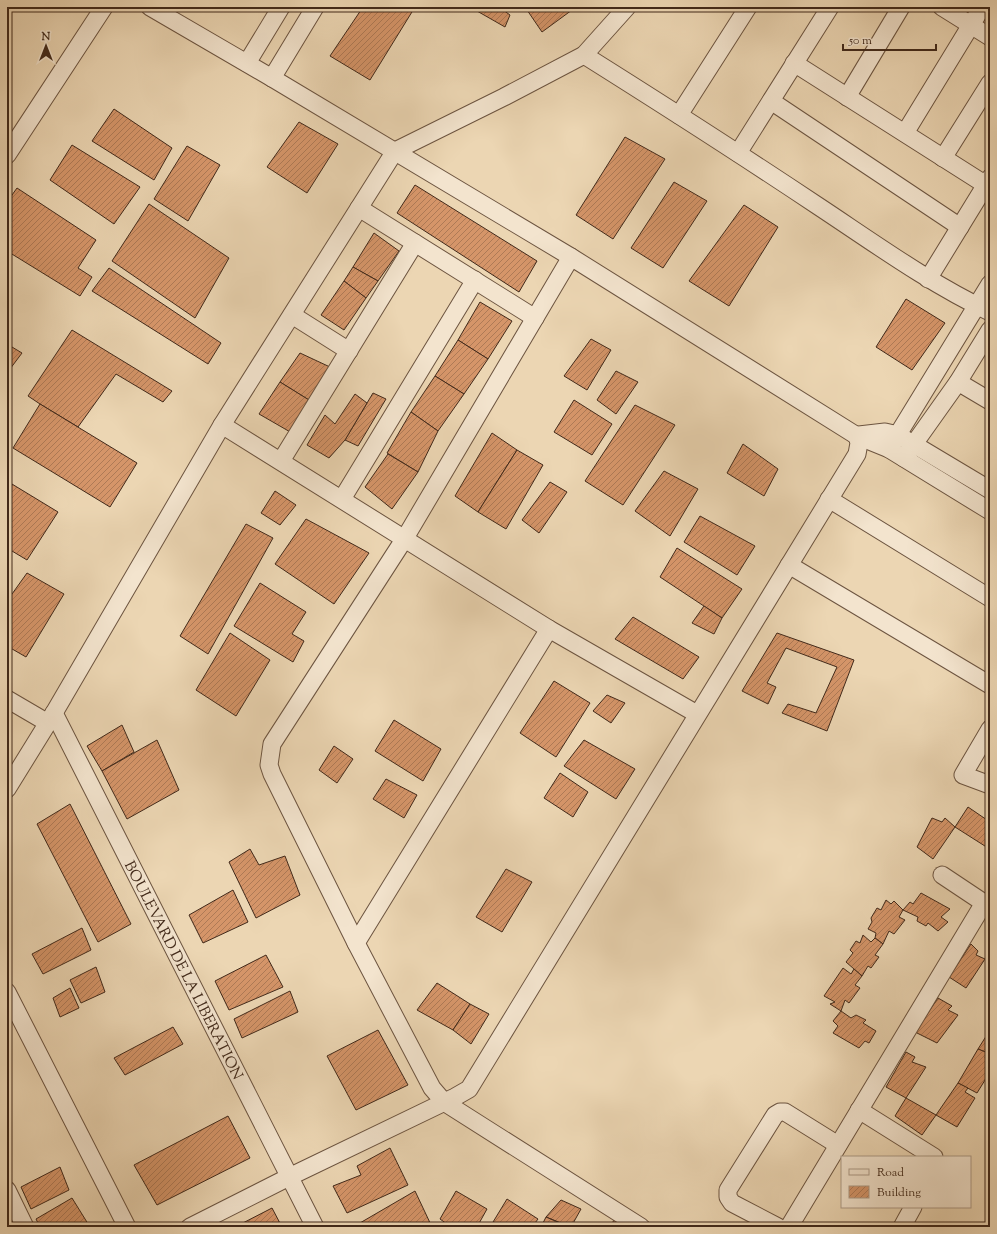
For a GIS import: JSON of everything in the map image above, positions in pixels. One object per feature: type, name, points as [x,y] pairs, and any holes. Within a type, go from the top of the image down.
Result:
[{"type":"street","points":[[7,155],[104,7]]},
{"type":"street","points":[[150,7],[247,63],[571,257],[857,436],[885,432],[904,458],[990,511]]},
{"type":"street","points":[[247,63],[280,7]]},
{"type":"street","points":[[272,78],[315,7]]},
{"type":"street","points":[[7,789],[51,718],[222,425],[394,151],[504,97],[584,55],[628,7]]},
{"type":"street","points":[[679,115],[748,7]]},
{"type":"street","points":[[738,153],[830,7]]},
{"type":"street","points":[[847,97],[901,7]]},
{"type":"street","points":[[942,7],[990,37]]},
{"type":"street","points":[[905,133],[982,7]]},
{"type":"street","points":[[584,55],[738,153],[928,279],[984,309]]},
{"type":"street","points":[[794,63],[943,158],[988,182],[928,279]]},
{"type":"street","points":[[943,158],[990,83]]},
{"type":"street","points":[[771,101],[960,227]]},
{"type":"street","points":[[359,208],[536,318]]},
{"type":"street","points":[[281,461],[415,243]]},
{"type":"street","points":[[571,257],[405,538],[272,744],[269,764],[272,774],[356,943],[426,1078],[444,1102],[641,1227]]},
{"type":"street","points":[[342,499],[476,280]]},
{"type":"street","points":[[893,442],[984,309],[990,284]]},
{"type":"street","points":[[292,315],[349,351]]},
{"type":"street","points":[[904,458],[958,382],[990,330]]},
{"type":"street","points":[[958,382],[990,401]]},
{"type":"street","points":[[222,425],[549,629],[697,714]]},
{"type":"street","points":[[190,1227],[289,1177],[464,1093],[469,1089],[857,454],[859,443],[857,436]]},
{"type":"street","points":[[893,442],[914,444],[990,490]]},
{"type":"street","points":[[829,499],[990,598]]},
{"type":"street","points":[[789,565],[990,684]]},
{"type":"street","points":[[356,943],[549,629]]},
{"type":"street","points":[[7,699],[51,718]]},
{"type":"street","name":"BOULEVARD DE LA LIBERATION","points":[[51,718],[315,1227]]},
{"type":"street","points":[[990,729],[963,775],[990,785]]},
{"type":"street","points":[[789,1227],[859,1110],[987,905],[942,875]]},
{"type":"street","points":[[7,992],[127,1227]]},
{"type":"street","points":[[859,1110],[932,1156]]},
{"type":"street","points":[[778,1227],[732,1203],[728,1197],[728,1190],[775,1115],[780,1112],[785,1112],[838,1146]]},
{"type":"street","points":[[7,1190],[25,1227]]},
{"type":"street","points":[[902,1227],[913,1208]]},
{"type":"building","points":[[363,7],[415,7],[370,80],[330,56]]},
{"type":"building","points":[[470,7],[499,7],[510,15],[505,27]]},
{"type":"building","points":[[525,7],[570,7],[572,10],[542,32]]},
{"type":"building","points":[[114,109],[172,148],[154,180],[92,141]]},
{"type":"building","points":[[299,122],[338,144],[307,193],[267,167]]},
{"type":"building","points":[[625,137],[665,159],[613,239],[576,215]]},
{"type":"building","points":[[72,145],[140,187],[114,224],[50,180]]},
{"type":"building","points":[[187,146],[220,165],[188,221],[154,199]]},
{"type":"building","points":[[674,182],[707,201],[663,268],[631,248]]},
{"type":"building","points":[[415,185],[537,261],[519,292],[397,213]]},
{"type":"building","points":[[17,188],[96,240],[78,268],[92,277],[80,296],[7,251],[7,202]]},
{"type":"building","points":[[149,204],[229,258],[195,318],[112,261]]},
{"type":"building","points":[[744,205],[778,227],[729,306],[689,281]]},
{"type":"building","points":[[374,233],[399,251],[378,281],[353,267]]},
{"type":"building","points":[[353,267],[378,281],[366,298],[344,281]]},
{"type":"building","points":[[109,268],[221,343],[208,364],[92,291]]},
{"type":"building","points":[[344,281],[366,298],[344,330],[321,315]]},
{"type":"building","points":[[906,299],[945,323],[912,370],[876,347]]},
{"type":"building","points":[[480,302],[512,321],[488,359],[458,340]]},
{"type":"building","points":[[72,330],[172,391],[163,402],[116,374],[78,427],[40,404],[28,396]]},
{"type":"building","points":[[591,339],[611,350],[587,390],[564,376]]},
{"type":"building","points":[[458,340],[488,359],[464,394],[435,376]]},
{"type":"building","points":[[7,344],[22,353],[7,373]]},
{"type":"building","points":[[300,353],[330,367],[309,400],[280,382]]},
{"type":"building","points":[[616,371],[638,382],[616,414],[597,400]]},
{"type":"building","points":[[435,376],[464,394],[438,431],[411,412]]},
{"type":"building","points":[[280,382],[309,400],[292,433],[259,414]]},
{"type":"building","points":[[373,393],[386,399],[358,446],[345,440]]},
{"type":"building","points":[[355,394],[367,403],[345,440],[329,458],[307,445],[325,415],[335,424]]},
{"type":"building","points":[[574,400],[612,424],[592,455],[554,432]]},
{"type":"building","points":[[40,404],[137,463],[110,507],[13,448]]},
{"type":"building","points":[[635,405],[675,425],[623,505],[585,481]]},
{"type":"building","points":[[411,412],[438,431],[418,472],[387,453]]},
{"type":"building","points":[[492,433],[517,450],[478,512],[455,496]]},
{"type":"building","points":[[743,444],[778,469],[764,496],[727,473]]},
{"type":"building","points":[[517,450],[543,465],[506,529],[478,512]]},
{"type":"building","points":[[388,454],[418,472],[392,509],[365,487]]},
{"type":"building","points":[[664,471],[698,489],[670,536],[635,511]]},
{"type":"building","points":[[7,481],[58,512],[27,560],[7,548]]},
{"type":"building","points":[[550,482],[567,492],[539,533],[522,520]]},
{"type":"building","points":[[275,491],[296,505],[280,525],[261,513]]},
{"type":"building","points":[[700,516],[755,546],[737,575],[684,542]]},
{"type":"building","points":[[306,519],[369,553],[334,604],[275,564]]},
{"type":"building","points":[[246,524],[273,538],[208,654],[180,636]]},
{"type":"building","points":[[677,548],[742,589],[722,618],[660,577]]},
{"type":"building","points":[[27,573],[64,594],[26,657],[7,646],[7,601]]},
{"type":"building","points":[[260,583],[306,612],[292,634],[304,641],[293,662],[234,626]]},
{"type":"building","points":[[704,606],[722,618],[714,634],[692,623]]},
{"type":"building","points":[[633,617],[699,657],[683,679],[615,639]]},
{"type":"building","points":[[230,633],[270,660],[236,716],[196,690]]},
{"type":"building","points":[[777,633],[854,660],[827,731],[782,713],[788,704],[816,713],[837,667],[786,648],[767,683],[776,687],[768,704],[742,691]]},
{"type":"building","points":[[554,681],[590,703],[556,757],[520,733]]},
{"type":"building","points":[[607,695],[625,703],[611,723],[593,711]]},
{"type":"building","points":[[394,720],[441,749],[423,781],[375,751]]},
{"type":"building","points":[[122,725],[134,752],[102,771],[87,746]]},
{"type":"building","points":[[157,740],[179,790],[127,819],[102,771]]},
{"type":"building","points":[[584,740],[635,769],[616,799],[564,766]]},
{"type":"building","points":[[334,746],[353,759],[337,783],[319,770]]},
{"type":"building","points":[[560,773],[588,792],[573,817],[544,798]]},
{"type":"building","points":[[386,779],[417,795],[404,818],[373,799]]},
{"type":"building","points":[[70,804],[131,924],[98,942],[37,824]]},
{"type":"building","points":[[968,807],[990,822],[990,846],[988,848],[955,827]]},
{"type":"building","points":[[932,818],[942,822],[945,818],[955,827],[933,859],[917,847]]},
{"type":"building","points":[[250,849],[259,865],[285,856],[300,895],[256,918],[229,862]]},
{"type":"building","points":[[506,869],[532,882],[502,932],[476,917]]},
{"type":"building","points":[[233,890],[248,922],[203,943],[189,915]]},
{"type":"building","points":[[921,893],[950,909],[941,917],[948,922],[938,931],[928,923],[926,926],[917,921],[918,917],[903,910],[910,902],[913,904]]},
{"type":"building","points":[[886,900],[891,904],[894,901],[903,910],[899,917],[905,920],[894,934],[889,931],[883,944],[875,938],[876,933],[868,929],[872,922],[871,918],[877,908],[881,910]]},
{"type":"building","points":[[82,928],[91,950],[43,974],[32,954]]},
{"type":"building","points":[[863,935],[871,942],[875,938],[883,944],[875,955],[879,957],[871,968],[868,966],[862,976],[846,962],[853,953],[850,950],[856,941],[860,943]]},
{"type":"building","points":[[971,944],[978,951],[976,955],[985,959],[966,988],[949,977]]},
{"type":"building","points":[[990,946],[990,962],[985,959]]},
{"type":"building","points":[[266,955],[283,987],[229,1010],[215,981]]},
{"type":"building","points":[[96,967],[105,992],[81,1003],[70,980]]},
{"type":"building","points":[[843,968],[851,974],[854,969],[862,976],[855,985],[860,988],[849,1003],[845,1000],[841,1011],[830,1004],[835,1002],[824,996]]},
{"type":"building","points":[[437,983],[470,1004],[453,1030],[417,1010]]},
{"type":"building","points":[[70,988],[79,1008],[60,1017],[53,998]]},
{"type":"building","points":[[290,991],[298,1012],[242,1038],[234,1019]]},
{"type":"building","points":[[938,998],[952,1006],[948,1010],[958,1015],[937,1043],[915,1032]]},
{"type":"building","points":[[470,1004],[489,1014],[471,1044],[453,1030]]},
{"type":"building","points":[[841,1011],[851,1018],[856,1015],[866,1020],[863,1023],[876,1031],[869,1043],[865,1041],[859,1048],[833,1033],[838,1026],[833,1021]]},
{"type":"building","points":[[173,1027],[183,1044],[125,1075],[114,1058]]},
{"type":"building","points":[[378,1030],[408,1085],[356,1110],[327,1056]]},
{"type":"building","points":[[990,1030],[990,1054],[978,1049]]},
{"type":"building","points":[[978,1049],[988,1053],[985,1058],[990,1060],[990,1072],[977,1093],[958,1083]]},
{"type":"building","points":[[906,1052],[915,1057],[912,1062],[926,1067],[906,1098],[886,1087]]},
{"type":"building","points":[[958,1083],[968,1088],[965,1092],[975,1098],[957,1127],[936,1115]]},
{"type":"building","points":[[906,1098],[936,1115],[922,1135],[895,1116]]},
{"type":"building","points":[[228,1116],[250,1158],[157,1205],[134,1165]]},
{"type":"building","points":[[390,1148],[408,1185],[347,1213],[333,1186],[361,1175],[357,1166]]},
{"type":"building","points":[[60,1167],[69,1190],[31,1209],[21,1187]]},
{"type":"building","points":[[415,1191],[432,1227],[353,1227]]},
{"type":"building","points":[[456,1191],[487,1209],[477,1227],[451,1227],[440,1219]]},
{"type":"building","points":[[72,1198],[90,1227],[40,1227],[36,1219]]},
{"type":"building","points":[[507,1199],[538,1219],[532,1227],[490,1227]]},
{"type":"building","points":[[561,1200],[581,1209],[571,1227],[546,1217]]},
{"type":"building","points":[[272,1208],[282,1227],[240,1227],[239,1225]]},
{"type":"building","points":[[546,1217],[569,1227],[541,1227]]},
{"type":"building","points":[[615,1219],[628,1227],[609,1227]]}]
